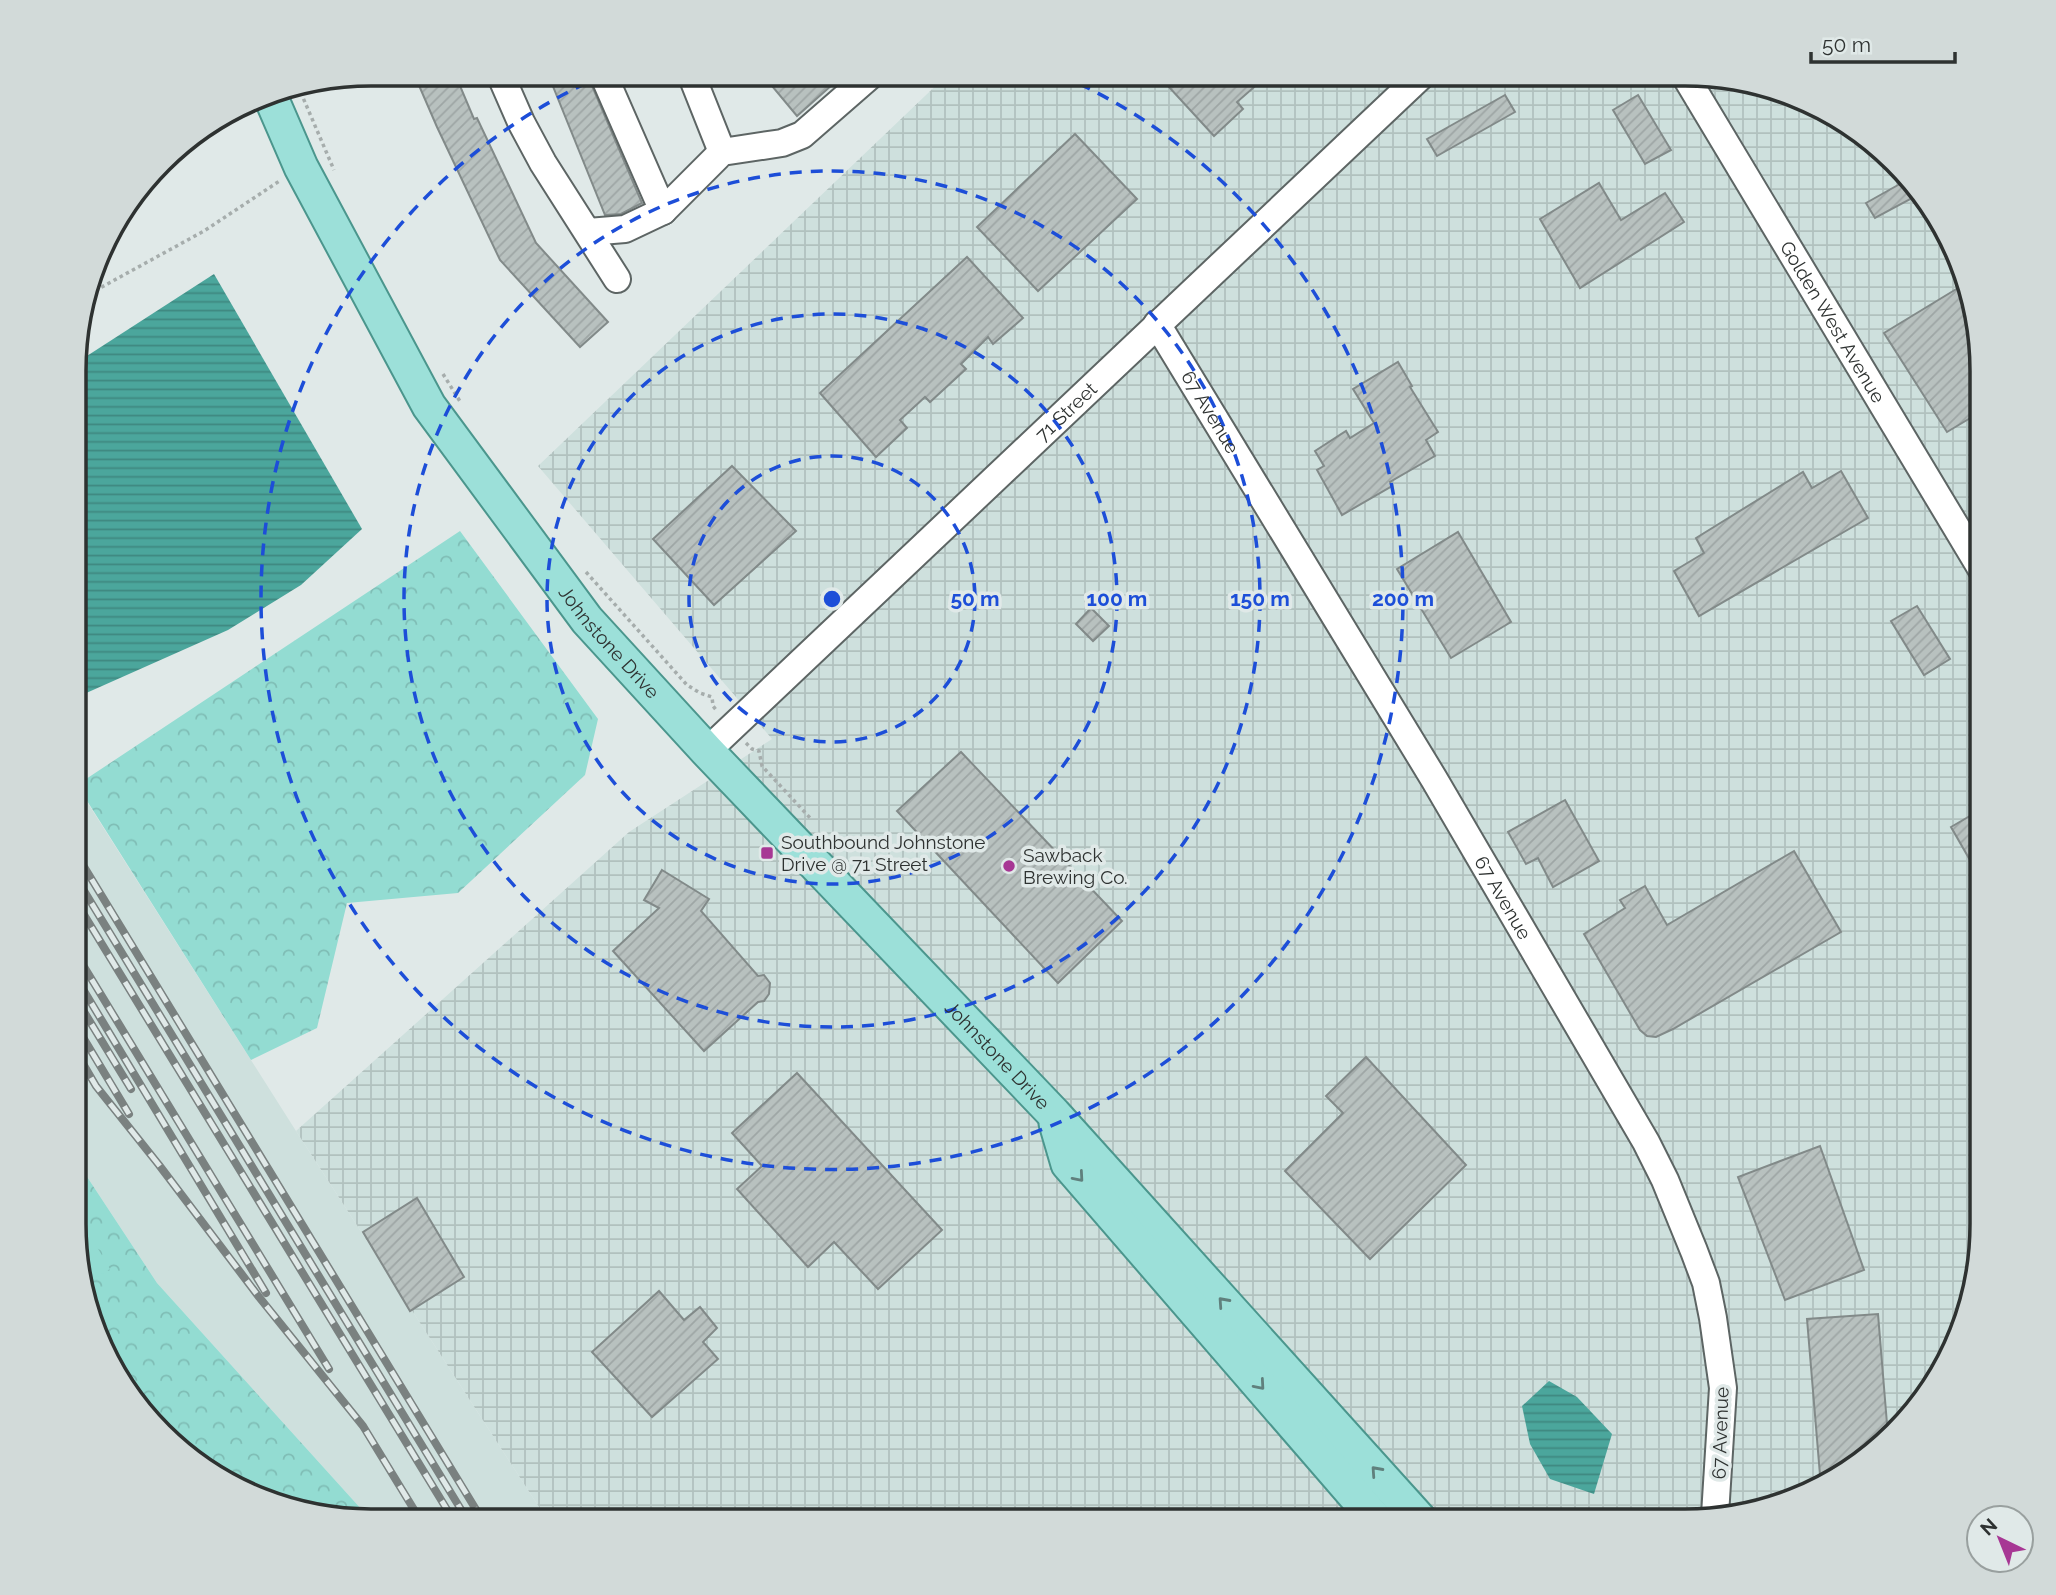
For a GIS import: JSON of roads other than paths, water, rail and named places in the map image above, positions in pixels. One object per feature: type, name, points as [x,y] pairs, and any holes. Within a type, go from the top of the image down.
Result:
[{"type":"main road","name":"Johnstone Drive","points":[[273,103],[301,167],[429,406],[587,620],[707,751],[1054,1114],[1411,1509]]},
{"type":"main road","name":"Johnstone Drive","points":[[1054,1114],[1068,1164],[1367,1509]]},
{"type":"street","points":[[505,86],[543,163],[617,279]]},
{"type":"street","points":[[608,86],[663,211]]},
{"type":"street","points":[[696,86],[722,152]]},
{"type":"street","points":[[588,232],[625,229],[663,211],[722,152],[782,143],[802,135],[859,86]]},
{"type":"street","name":"71 Street","points":[[707,751],[1410,86]]},
{"type":"street","name":"Golden West Avenue","points":[[1691,86],[1970,550]]},
{"type":"street","name":"67 Avenue","points":[[1157,324],[1441,791],[1646,1142],[1665,1180],[1706,1283],[1713,1318],[1723,1388],[1715,1508]]},
{"type":"water","points":[[214,274],[362,529],[301,585],[228,630],[86,693],[86,370],[86,357]]},
{"type":"water","points":[[1549,1381],[1577,1397],[1612,1434],[1594,1494],[1550,1479],[1530,1444],[1522,1406]]},
{"type":"railway","points":[[86,870],[476,1509]]},
{"type":"railway","points":[[86,894],[461,1509]]},
{"type":"railway","points":[[86,918],[447,1509]]},
{"type":"railway","points":[[86,970],[329,1369]]},
{"type":"railway","points":[[86,994],[266,1293]]},
{"type":"railway","points":[[86,1015],[131,1089]]},
{"type":"railway","points":[[86,1042],[129,1114]]},
{"type":"railway","points":[[86,1069],[96,1086],[259,1297],[363,1426],[414,1509]]},
{"type":"place","name":"Southbound Johnstone Drive @ 71 Street","points":[[767,853]]},
{"type":"place","name":"Sawback Brewing Co.","points":[[1009,866]]}]
